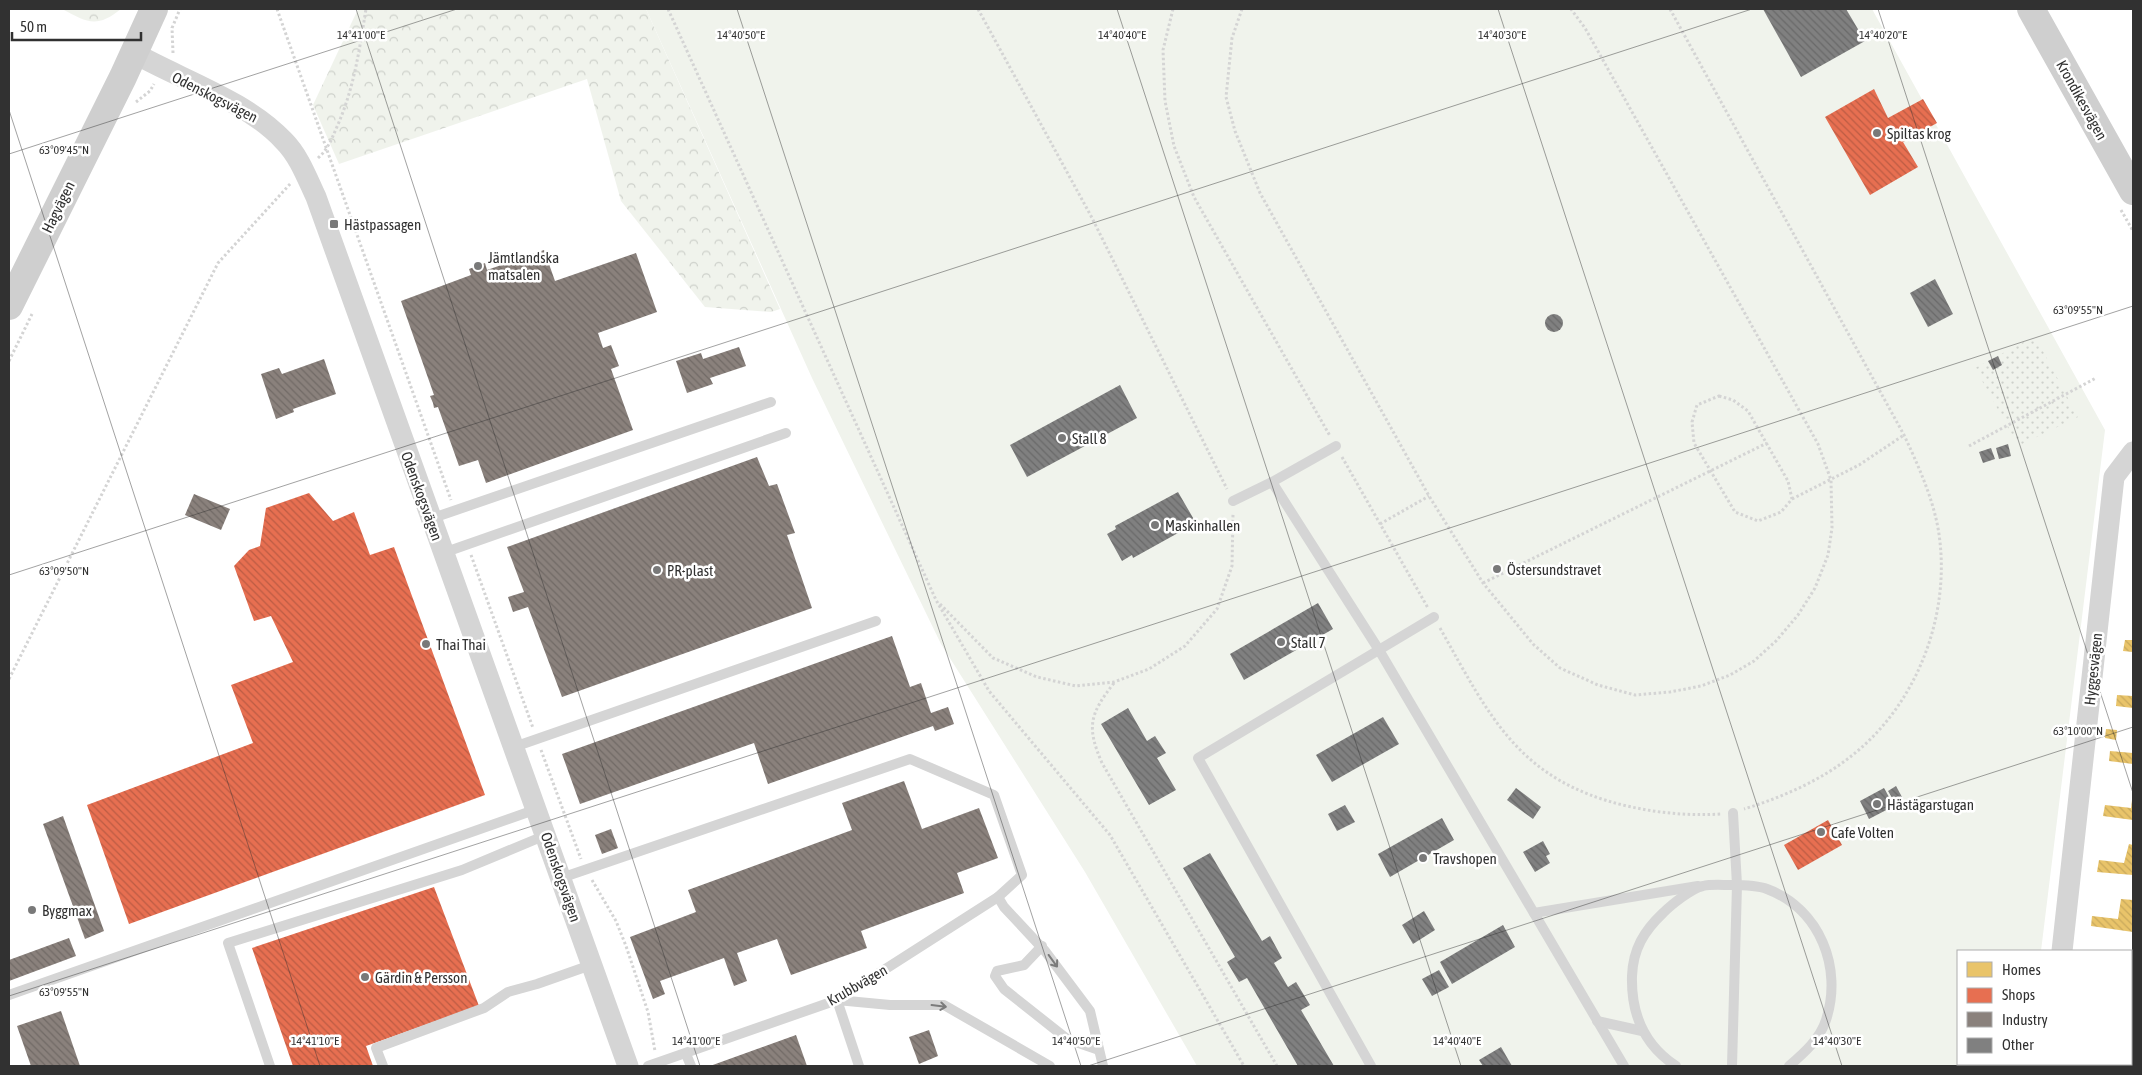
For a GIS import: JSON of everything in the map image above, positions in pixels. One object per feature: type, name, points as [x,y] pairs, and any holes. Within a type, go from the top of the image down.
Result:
[{"type":"street","points":[[134,53],[154,9]]},
{"type":"street","name":"Krondikesvägen","points":[[2031,9],[2133,192]]},
{"type":"street","name":"Odenskogsvägen","points":[[134,53],[162,70],[255,114],[285,142],[304,170],[316,197],[430,519],[537,809],[628,1066]]},
{"type":"street","name":"Hagvägen","points":[[22,307],[134,53]]},
{"type":"street","name":"Hyggesvägen","points":[[2062,950],[2114,478],[2133,452]]},
{"type":"lane","points":[[430,519],[771,402]]},
{"type":"lane","points":[[443,553],[786,433]]},
{"type":"lane","points":[[1233,501],[1272,482],[1336,446]]},
{"type":"lane","points":[[1272,482],[1379,650],[1624,1066]]},
{"type":"lane","points":[[1371,1066],[1198,758],[1434,617]]},
{"type":"lane","points":[[514,747],[876,621]]},
{"type":"lane","name":"Krubbvägen","points":[[585,870],[910,758],[994,795],[1022,875],[998,897],[838,1000],[648,1066]]},
{"type":"lane","points":[[9,995],[537,809]]},
{"type":"lane","points":[[1732,1066],[1737,885],[1733,813]]},
{"type":"lane","points":[[270,1066],[228,943],[462,870],[546,835]]},
{"type":"lane","points":[[561,878],[585,870]]},
{"type":"lane","points":[[1534,913],[1702,886],[1737,885],[1766,888],[1795,904],[1817,928],[1830,957],[1833,990],[1826,1021],[1809,1049],[1789,1066]]},
{"type":"lane","points":[[1676,1066],[1662,1057],[1642,1031],[1631,998],[1633,962],[1646,930],[1670,906],[1702,886]]},
{"type":"lane","points":[[998,897],[1042,946],[1090,1011],[1103,1066]]},
{"type":"lane","points":[[1042,946],[1024,965],[997,971],[995,976],[1004,989],[1067,1039],[1099,1050]]},
{"type":"lane","points":[[383,1066],[376,1048],[484,1008],[508,992],[591,965]]},
{"type":"lane","points":[[859,1066],[838,1000],[890,1005],[944,1006],[1050,1066]]},
{"type":"lane","points":[[1597,1021],[1642,1031]]},
{"type":"lane","points":[[686,1054],[691,1066]]},
{"type":"path","points":[[133,109],[137,101],[150,91],[173,52],[172,28],[180,9]]},
{"type":"path","points":[[276,9],[455,511]]},
{"type":"path","points":[[9,679],[218,262],[276,198],[326,151],[349,100],[356,72],[366,9]]},
{"type":"path","points":[[668,9],[936,600],[989,691],[1110,836],[1244,1066]]},
{"type":"path","points":[[936,600],[993,658],[1037,677],[1076,686],[1114,682],[1148,670],[1185,646],[1217,609],[1232,566],[1233,501],[1090,216],[978,9]]},
{"type":"path","points":[[1173,9],[1163,50],[1165,101],[1174,146],[1194,197],[1485,707],[1502,730],[1532,761],[1556,779],[1589,796],[1653,812],[1696,816],[1733,813],[1782,797],[1828,773],[1861,748],[1891,717],[1910,688],[1925,654],[1935,623],[1940,592],[1941,560],[1938,528],[1928,492],[1904,435],[1670,9]]},
{"type":"path","points":[[1242,9],[1232,38],[1226,97],[1235,131],[1260,193],[1429,496],[1483,583],[1533,644],[1560,668],[1598,685],[1635,695],[1670,692],[1701,686],[1730,676],[1754,661],[1776,641],[1798,615],[1815,588],[1828,555],[1832,528],[1831,480],[1818,444],[1585,28],[1571,9]]},
{"type":"path","points":[[9,361],[22,307]]},
{"type":"path","points":[[1969,446],[2096,378]]},
{"type":"path","points":[[1792,499],[1788,481],[1748,411],[1733,400],[1719,396],[1697,404],[1692,422],[1694,443],[1735,512],[1758,521],[1781,512],[1792,499],[1859,465],[1904,435]]},
{"type":"path","points":[[1483,583],[1767,443]]},
{"type":"path","points":[[1380,524],[1429,496]]},
{"type":"path","points":[[467,544],[585,870],[616,921],[626,946],[648,1012],[658,1063]]},
{"type":"path","points":[[1114,682],[1096,706],[1091,724],[1093,743],[1102,763],[1277,1066]]},
{"type":"green space","points":[[62,9],[121,9],[105,19],[92,21],[85,20]]},
{"type":"green space","points":[[358,9],[646,9],[780,309],[771,312],[705,307],[621,201],[587,79],[339,164],[313,105]]},
{"type":"green space","name":"Östersundstravet","points":[[646,9],[1872,9],[2105,430],[2041,950],[1957,950],[1957,1065],[1982,1065],[1197,1066],[1085,872],[941,644],[812,378]]},
{"type":"green space","points":[[2035,336],[2078,417],[2018,446],[1975,368]]},
{"type":"building: Homes","points":[[2125,640],[2133,640],[2133,652],[2123,651]]},
{"type":"building: Homes","points":[[2117,695],[2133,696],[2133,708],[2116,706]]},
{"type":"building: Homes","points":[[2106,729],[2117,730],[2116,740],[2105,738]]},
{"type":"building: Homes","points":[[2110,751],[2133,753],[2133,764],[2109,761]]},
{"type":"building: Homes","points":[[2132,800],[2133,820],[2103,816],[2105,805],[2131,808]]},
{"type":"building: Homes","points":[[2129,844],[2133,845],[2133,875],[2097,872],[2099,860],[2124,863]]},
{"type":"building: Homes","points":[[2121,899],[2133,900],[2133,932],[2091,926],[2092,916],[2118,919]]},
{"type":"building: Homes","points":[[2132,958],[2133,958],[2132,988]]},
{"type":"building: Homes","points":[[2132,1053],[2133,1066],[2120,1066],[2132,1065]]},
{"type":"building: Shops","name":"Spiltas krog","points":[[1874,89],[1888,118],[1923,99],[1937,123],[1903,142],[1918,167],[1870,195],[1825,117]]},
{"type":"building: Shops","points":[[309,493],[333,521],[354,512],[370,555],[394,547],[485,795],[129,924],[87,805],[253,743],[231,685],[293,662],[271,616],[254,621],[234,566],[249,550],[260,546],[266,508]]},
{"type":"building: Shops","name":"Cafe Volten","points":[[1828,820],[1842,845],[1798,870],[1784,845]]},
{"type":"building: Shops","name":"Gärdin & Persson","points":[[434,887],[479,1006],[366,1046],[373,1066],[293,1066],[252,948]]},
{"type":"building: Industry","points":[[544,250],[555,281],[636,253],[657,312],[598,333],[603,348],[611,345],[619,366],[611,369],[633,430],[486,483],[478,460],[459,466],[438,407],[434,408],[430,396],[434,395],[401,301],[471,275],[469,269],[485,263],[487,270]]},
{"type":"building: Industry","points":[[739,347],[746,366],[710,378],[713,384],[687,393],[676,361],[701,353],[703,359]]},
{"type":"building: Industry","points":[[324,359],[336,394],[293,409],[294,412],[276,419],[261,374],[279,368],[282,374]]},
{"type":"building: Industry","name":"PR-plast","points":[[757,457],[769,486],[777,484],[795,533],[787,535],[812,608],[562,697],[528,607],[513,612],[508,597],[524,592],[507,547]]},
{"type":"building: Industry","points":[[194,494],[230,509],[221,530],[185,515]]},
{"type":"building: Industry","points":[[892,636],[910,687],[921,683],[931,713],[948,707],[954,724],[935,731],[933,726],[768,784],[754,743],[580,804],[562,754]]},
{"type":"building: Industry","points":[[904,781],[922,829],[979,808],[998,858],[957,873],[964,893],[861,931],[867,948],[791,975],[777,939],[737,953],[747,981],[734,986],[724,958],[660,981],[665,994],[653,999],[630,937],[696,912],[688,890],[852,830],[842,803]]},
{"type":"building: Industry","points":[[63,816],[104,931],[85,939],[43,824]]},
{"type":"building: Industry","points":[[611,829],[618,848],[602,854],[595,835]]},
{"type":"building: Industry","points":[[69,938],[76,956],[9,981],[9,960]]},
{"type":"building: Industry","points":[[61,1011],[80,1066],[31,1066],[17,1026]]},
{"type":"building: Industry","points":[[929,1030],[938,1056],[919,1064],[909,1037]]},
{"type":"building: Industry","points":[[796,1035],[807,1066],[710,1066]]},
{"type":"building: Other","points":[[1763,9],[1846,9],[1865,41],[1801,77]]},
{"type":"building: Other","points":[[1935,279],[1953,314],[1928,327],[1910,293]]},
{"type":"building: Other","points":[[1554,314],[1560,317],[1563,323],[1560,329],[1554,332],[1548,329],[1545,323],[1548,317]]},
{"type":"building: Other","points":[[1998,356],[2002,365],[1993,370],[1988,361]]},
{"type":"building: Other","name":"Stall 8","points":[[1120,385],[1137,418],[1027,477],[1010,445]]},
{"type":"building: Other","points":[[2008,444],[2011,456],[1999,459],[1996,448]]},
{"type":"building: Other","points":[[1991,448],[1995,459],[1983,463],[1979,452]]},
{"type":"building: Other","name":"Maskinhallen","points":[[1178,492],[1196,523],[1133,558],[1132,555],[1122,561],[1107,534],[1116,529],[1115,526]]},
{"type":"building: Other","name":"Stall 7","points":[[1318,603],[1333,629],[1244,680],[1230,654]]},
{"type":"building: Other","points":[[1128,708],[1147,741],[1155,736],[1166,753],[1157,758],[1176,790],[1149,805],[1101,724]]},
{"type":"building: Other","points":[[1383,717],[1399,744],[1332,782],[1316,755]]},
{"type":"building: Other","points":[[1896,786],[1902,797],[1894,801],[1888,791]]},
{"type":"building: Other","points":[[1516,788],[1541,807],[1533,819],[1507,800]]},
{"type":"building: Other","name":"Hästägarstugan","points":[[1884,788],[1894,806],[1869,819],[1860,801]]},
{"type":"building: Other","points":[[1345,805],[1355,822],[1337,831],[1328,814]]},
{"type":"building: Other","points":[[1442,818],[1454,840],[1390,877],[1378,854]]},
{"type":"building: Other","points":[[1543,841],[1550,854],[1546,856],[1550,863],[1535,872],[1523,852]]},
{"type":"building: Other","points":[[1210,853],[1262,941],[1270,936],[1282,958],[1274,963],[1288,987],[1296,982],[1310,1005],[1301,1010],[1334,1066],[1298,1066],[1247,978],[1239,982],[1227,962],[1235,957],[1183,868]]},
{"type":"building: Other","points":[[1424,911],[1435,930],[1413,944],[1402,925]]},
{"type":"building: Other","points":[[1503,925],[1515,947],[1452,984],[1440,962]]},
{"type":"building: Other","points":[[1439,970],[1449,987],[1432,996],[1422,979]]},
{"type":"building: Other","points":[[1501,1047],[1512,1066],[1483,1066],[1479,1060]]},
{"type":"place","name":"Spiltas krog","points":[[1877,133]]},
{"type":"place","name":"Hästpassagen","points":[[334,224]]},
{"type":"place","name":"Jämtlandska matsalen","points":[[478,266]]},
{"type":"place","name":"Stall 8","points":[[1062,438]]},
{"type":"place","name":"Maskinhallen","points":[[1155,525]]},
{"type":"place","name":"Östersundstravet","points":[[1497,569]]},
{"type":"place","name":"PR-plast","points":[[657,570]]},
{"type":"place","name":"Stall 7","points":[[1281,642]]},
{"type":"place","name":"Thai Thai","points":[[426,644]]},
{"type":"place","name":"Hästägarstugan","points":[[1877,804]]},
{"type":"place","name":"Cafe Volten","points":[[1821,832]]},
{"type":"place","name":"Travshopen","points":[[1423,858]]},
{"type":"place","name":"Byggmax","points":[[32,910]]},
{"type":"place","name":"Gärdin & Persson","points":[[365,977]]}]
